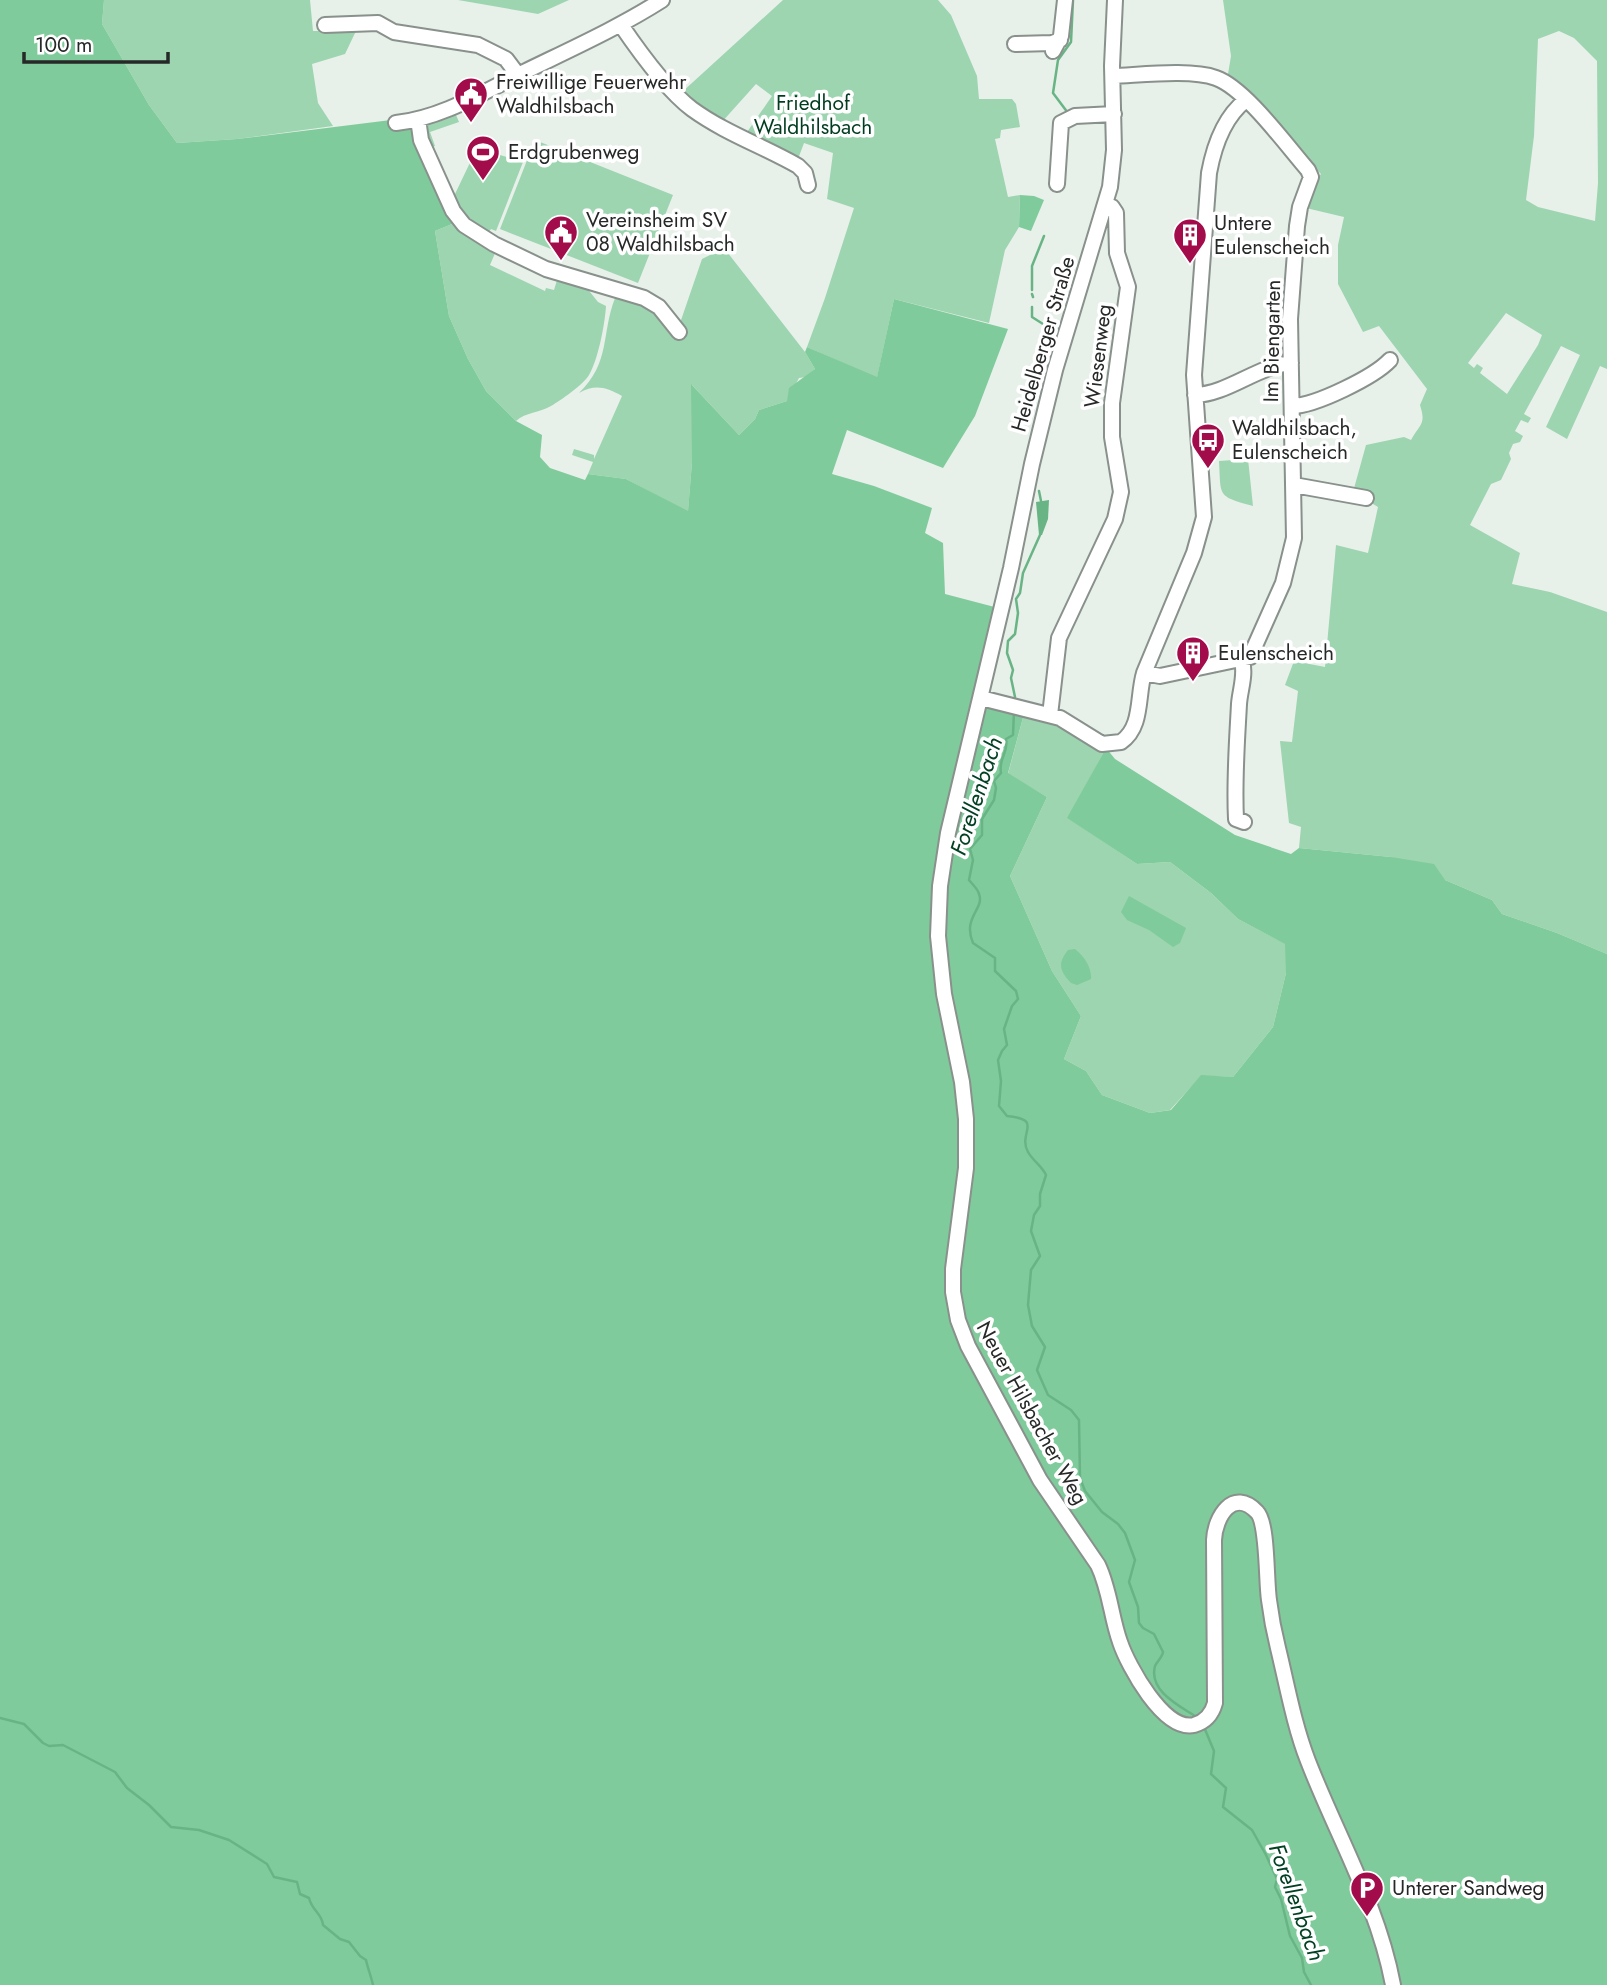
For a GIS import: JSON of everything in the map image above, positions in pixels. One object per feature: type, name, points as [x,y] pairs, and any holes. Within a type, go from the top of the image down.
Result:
[{"type":"street","points":[[396,123],[418,119],[469,100],[621,25],[662,0]]},
{"type":"street","points":[[1015,44],[1057,45],[1065,0]]},
{"type":"street","name":"Heidelberger Straße","points":[[981,698],[1036,445],[1066,333],[1106,205],[1113,168],[1115,0]]},
{"type":"street","points":[[325,25],[378,23],[394,32],[478,45],[506,59],[518,75]]},
{"type":"street","points":[[621,25],[674,92],[688,105],[715,123],[799,166],[805,173],[808,184]]},
{"type":"street","points":[[981,698],[1069,722],[1096,742],[1107,745],[1119,743],[1128,737],[1135,727],[1144,673],[1194,553],[1202,526],[1204,498],[1195,395],[1195,353],[1210,166],[1218,139],[1229,118],[1245,100],[1226,82],[1208,75],[1113,76]]},
{"type":"street","name":"Im Biengarten","points":[[1242,661],[1254,651],[1289,565],[1294,538],[1290,319],[1297,226],[1300,207],[1311,177],[1308,170],[1245,100]]},
{"type":"street","points":[[1057,184],[1061,123],[1076,116],[1114,114]]},
{"type":"street","points":[[418,119],[421,140],[453,211],[467,227],[494,244],[546,269],[644,298],[659,307],[679,331]]},
{"type":"street","name":"Wiesenweg","points":[[1050,715],[1059,638],[1120,503],[1111,414],[1128,285],[1118,253],[1116,213],[1114,208],[1106,205]]},
{"type":"street","points":[[1292,406],[1306,405],[1367,378],[1390,360]]},
{"type":"street","points":[[1195,395],[1208,394],[1278,365],[1291,363]]},
{"type":"street","points":[[1294,485],[1366,498]]},
{"type":"street","points":[[1144,673],[1160,676],[1242,661],[1244,671],[1238,721],[1235,799],[1236,819],[1244,822]]},
{"type":"street","name":"Neuer Hilsbacher Weg","points":[[981,698],[950,821],[939,907],[938,936],[944,994],[962,1082],[966,1119],[966,1168],[953,1269],[953,1292],[958,1320],[968,1346],[1040,1480],[1098,1565],[1106,1586],[1119,1642],[1134,1670],[1160,1709],[1179,1724],[1193,1726],[1204,1721],[1215,1703],[1214,1540],[1217,1519],[1226,1507],[1239,1503],[1251,1507],[1259,1515],[1264,1531],[1273,1629],[1299,1736],[1377,1922],[1394,1985]]},
{"type":"green space","points":[[104,0],[310,0],[313,31],[356,31],[345,54],[312,64],[318,103],[333,126],[237,139],[177,143],[149,105],[102,24]]},
{"type":"green space","points":[[458,0],[569,0],[538,14]]},
{"type":"green space","name":"Friedhof Waldhilsbach","points":[[783,0],[938,0],[951,15],[977,76],[979,99],[1012,99],[1016,104],[1020,127],[1001,130],[1000,138],[995,139],[1008,197],[1020,195],[1019,227],[1005,250],[989,323],[894,299],[877,378],[807,347],[854,208],[827,199],[833,153],[804,143],[798,159],[745,135],[772,96],[756,84],[721,123],[681,93]]},
{"type":"green space","points":[[1223,0],[1607,0],[1607,369],[1600,366],[1567,439],[1546,427],[1580,355],[1561,346],[1524,414],[1531,418],[1528,423],[1521,420],[1515,431],[1523,436],[1520,442],[1513,444],[1509,453],[1511,459],[1501,480],[1491,484],[1470,525],[1520,553],[1512,584],[1550,592],[1607,612],[1607,954],[1502,914],[1492,900],[1391,857],[1299,848],[1301,827],[1289,823],[1280,741],[1292,742],[1298,691],[1285,685],[1294,661],[1325,667],[1336,545],[1368,553],[1378,507],[1353,492],[1366,445],[1404,437],[1411,440],[1422,423],[1420,405],[1427,389],[1379,326],[1363,332],[1338,284],[1338,245],[1344,217],[1306,208],[1314,182],[1321,174],[1227,80],[1231,56]],"holes":[[[1559,31],[1574,38],[1597,61],[1598,183],[1595,221],[1538,207],[1526,200],[1534,136],[1538,39]],[[1506,313],[1542,335],[1507,394],[1480,373],[1483,368],[1477,364],[1474,368],[1468,363]]]},
{"type":"green space","points":[[456,115],[459,122],[430,132],[435,146],[432,147],[424,134],[428,122]]},
{"type":"green space","points":[[535,140],[673,195],[638,283],[500,229]]},
{"type":"green space","points":[[477,148],[523,162],[496,231],[491,229],[487,235],[463,219],[437,160],[439,159],[452,193],[455,194]]},
{"type":"green space","points":[[457,222],[496,251],[490,265],[545,291],[546,288],[554,290],[558,277],[586,287],[598,302],[606,306],[598,351],[586,379],[555,404],[516,421],[486,391],[449,316],[435,231]]},
{"type":"green space","points":[[724,248],[805,352],[815,369],[806,377],[799,378],[787,401],[759,410],[755,419],[739,435],[692,385],[692,462],[688,512],[626,479],[588,474],[593,462],[572,455],[574,449],[594,455],[594,459],[622,396],[600,388],[590,388],[579,393],[601,359],[615,298],[622,293],[679,326],[702,259]]},
{"type":"green space","points":[[1248,459],[1253,506],[1227,497],[1220,482],[1219,461]]},
{"type":"green space","points":[[1024,714],[1050,715],[1106,748],[1068,818],[1137,864],[1170,862],[1211,893],[1238,919],[1286,944],[1286,973],[1273,1027],[1233,1077],[1201,1076],[1170,1110],[1150,1113],[1102,1095],[1086,1071],[1064,1059],[1081,1016],[1052,971],[1010,876],[1047,797],[1008,774]]},
{"type":"shaded area","points":[[0,0],[104,0],[102,24],[149,105],[177,143],[237,139],[391,120],[411,127],[437,188],[457,222],[435,231],[449,316],[468,359],[486,391],[516,421],[542,435],[540,457],[550,468],[585,480],[588,474],[626,479],[688,511],[692,462],[691,384],[739,435],[755,419],[759,410],[787,401],[789,388],[815,369],[805,352],[807,347],[877,377],[894,299],[1008,329],[975,416],[943,468],[847,430],[832,474],[874,486],[932,508],[925,533],[943,543],[945,594],[1006,610],[987,694],[1024,714],[1008,773],[1047,797],[1010,876],[1052,971],[1081,1016],[1064,1059],[1086,1071],[1102,1095],[1150,1113],[1171,1110],[1201,1075],[1233,1077],[1273,1027],[1286,973],[1285,944],[1238,919],[1211,893],[1170,862],[1137,864],[1067,818],[1106,748],[1115,759],[1235,835],[1291,854],[1299,848],[1434,864],[1445,880],[1492,900],[1502,914],[1607,954],[1607,1985],[0,1985]]},
{"type":"shaded area","points":[[1020,195],[1044,200],[1031,231],[1019,227]]},
{"type":"shaded area","points":[[1049,500],[1048,519],[1042,535],[1039,535],[1036,502]]},
{"type":"shaded area","points":[[1129,896],[1186,928],[1180,943],[1173,947],[1149,930],[1127,920],[1121,912]]},
{"type":"shaded area","points":[[1075,949],[1087,962],[1091,975],[1091,979],[1077,985],[1071,983],[1061,967],[1062,959],[1068,950]]},
{"type":"waterway","points":[[1068,113],[1053,93],[1058,60],[1071,42],[1073,0]]},
{"type":"waterway","name":"Forellenbach","points":[[1032,290],[1032,266],[1044,236]]},
{"type":"waterway","name":"Forellenbach","points":[[1032,307],[1032,317],[1043,324],[1060,329]]},
{"type":"waterway","name":"Forellenbach","points":[[1039,491],[1041,501]]},
{"type":"waterway","name":"Forellenbach","points":[[1015,697],[1011,678],[1013,670],[1007,653],[1008,641],[1015,634],[1018,613],[1016,599],[1020,593],[1023,573],[1040,535]]},
{"type":"waterway","name":"Forellenbach","points":[[1014,711],[1013,735],[1006,739],[1001,773],[994,781],[994,800],[982,819],[982,835],[970,849],[973,860],[969,880],[980,899],[970,926],[970,934],[973,943],[995,958],[995,971],[1016,991],[1018,999],[1012,1006],[1004,1029],[1007,1045],[998,1060],[1001,1081],[999,1106],[1007,1116],[1025,1120],[1028,1128],[1025,1145],[1046,1175],[1040,1194],[1040,1206],[1034,1215],[1031,1231],[1040,1256],[1031,1270],[1028,1305],[1032,1326],[1045,1347],[1037,1370],[1048,1395],[1071,1410],[1079,1420],[1080,1478],[1085,1491],[1102,1512],[1125,1533],[1135,1560],[1129,1582],[1138,1607],[1139,1623],[1154,1634],[1163,1652],[1155,1666],[1157,1684],[1168,1698],[1198,1718]]},
{"type":"waterway","points":[[0,1718],[24,1724],[43,1743],[49,1746],[63,1745],[115,1772],[127,1788],[171,1827],[199,1830],[229,1840],[267,1864],[274,1877],[297,1882],[300,1894],[309,1898],[323,1925],[340,1939],[349,1942],[366,1960],[373,1985]]},
{"type":"waterway","name":"Forellenbach","points":[[1204,1727],[1214,1751],[1211,1774],[1226,1788],[1223,1807],[1252,1830],[1266,1855],[1277,1879],[1275,1887],[1281,1899],[1290,1936],[1302,1958],[1304,1972],[1311,1985]]},
{"type":"place","name":"Freiwillige Feuerwehr Waldhilsbach","points":[[471,124]]},
{"type":"place","name":"Erdgrubenweg","points":[[483,182]]},
{"type":"place","name":"Vereinsheim SV 08 Waldhilsbach","points":[[561,262]]},
{"type":"place","name":"Untere Eulenscheich","points":[[1190,265]]},
{"type":"place","name":"Waldhilsbach, Eulenscheich","points":[[1208,470]]},
{"type":"place","name":"Eulenscheich","points":[[1193,683]]},
{"type":"place","name":"Unterer Sandweg","points":[[1367,1918]]}]
